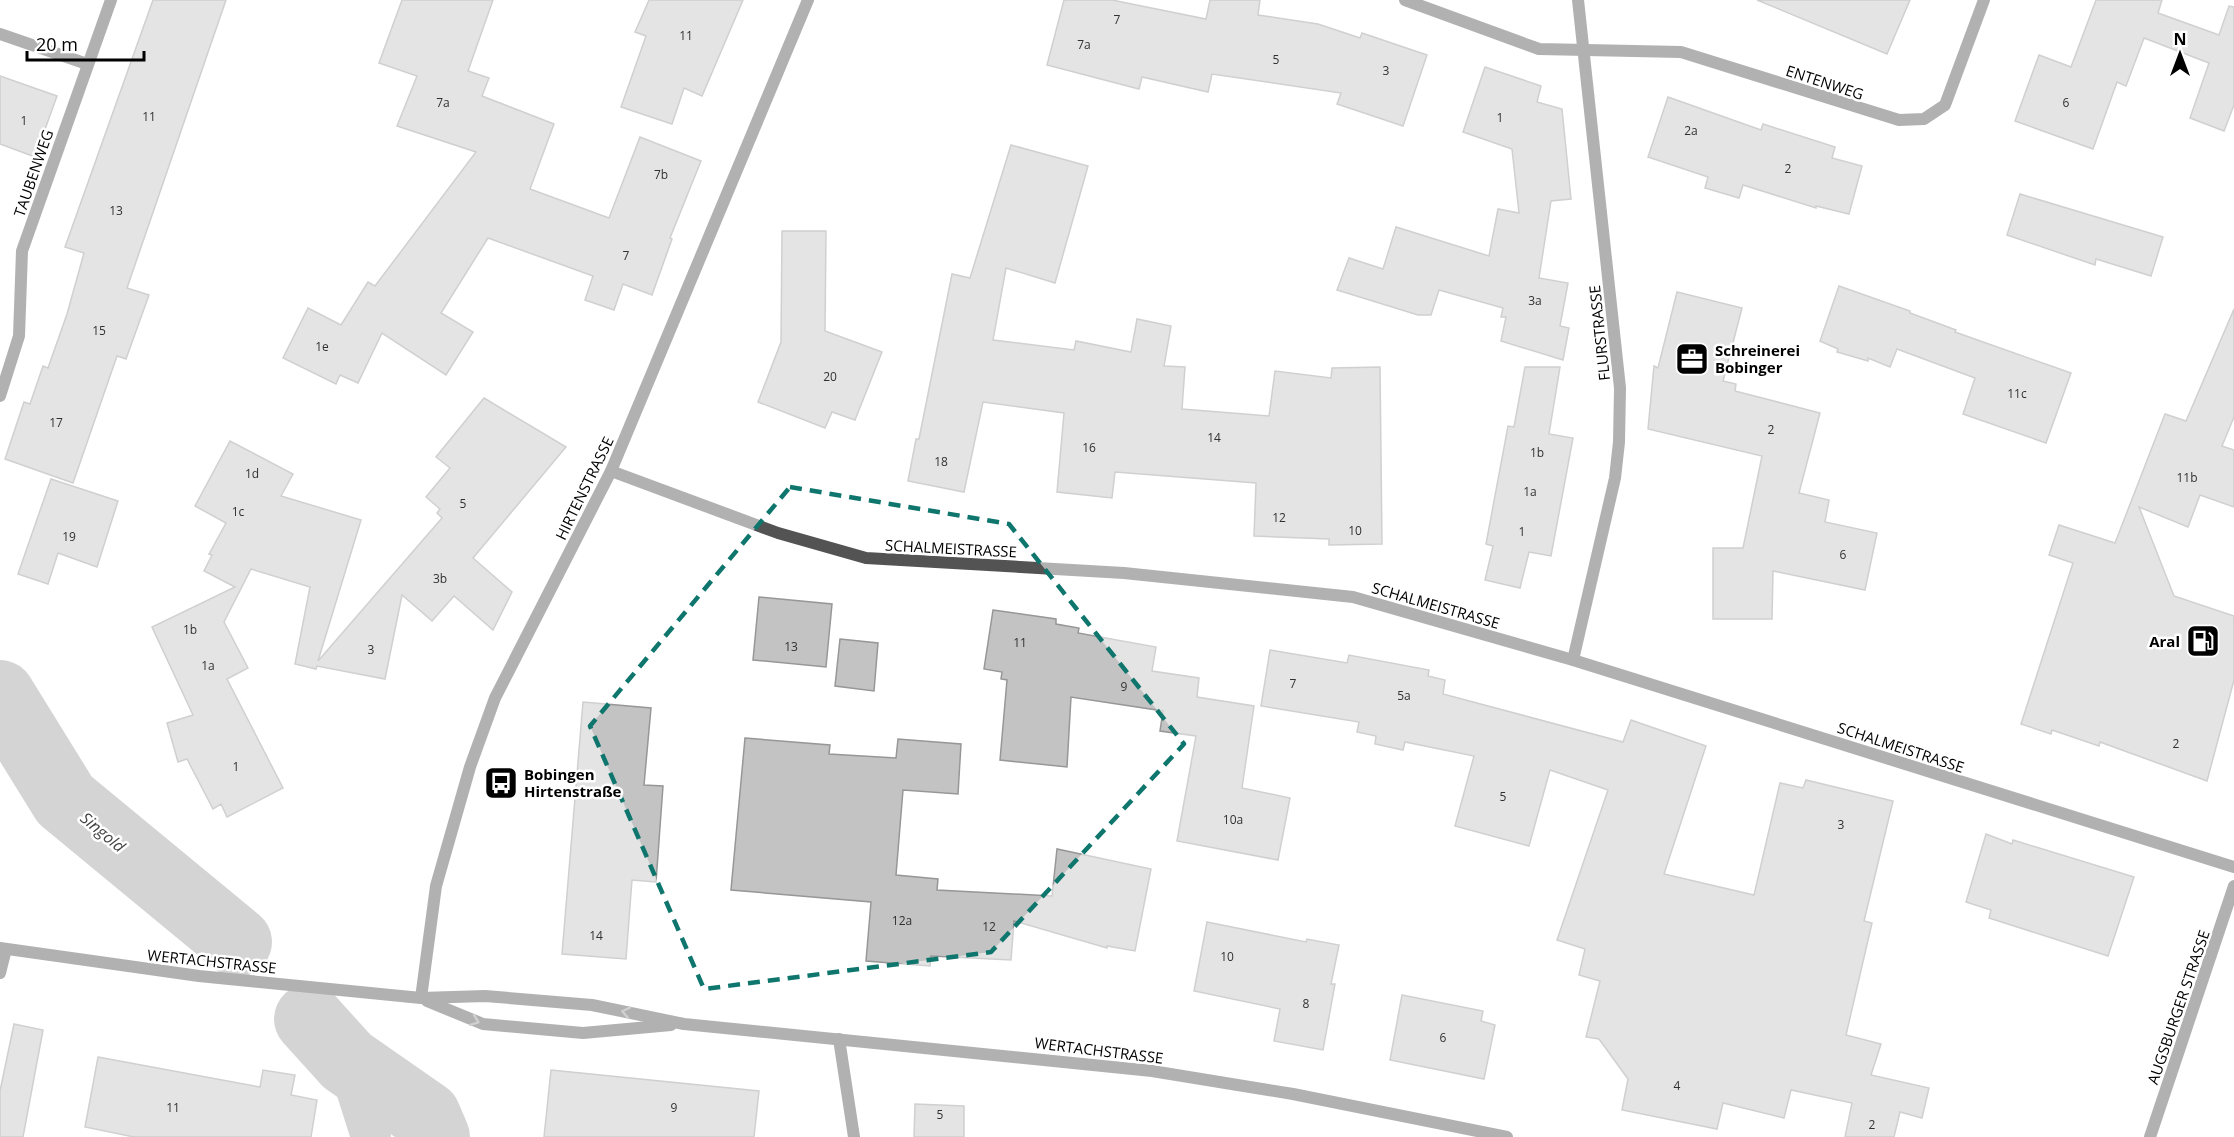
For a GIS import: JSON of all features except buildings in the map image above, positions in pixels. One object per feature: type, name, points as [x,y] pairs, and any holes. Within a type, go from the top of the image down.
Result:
[{"type":"street","name":"TAUBENWEG","points":[[0,396],[19,336],[22,251],[111,0]]},
{"type":"street","name":"HIRTENSTRASSE","points":[[421,998],[436,886],[470,767],[495,698],[611,471],[808,0]]},
{"type":"street","name":"ENTENWEG","points":[[1405,0],[1539,48],[1681,52],[1899,120],[1924,119],[1945,105],[1984,0]]},
{"type":"street","name":"FLURSTRASSE","points":[[1573,660],[1615,478],[1619,442],[1620,388],[1578,0]]},
{"type":"street","points":[[0,34],[87,64]]},
{"type":"street","name":"SCHALMEISTRASSE","points":[[611,471],[778,533],[866,558],[1124,573],[1353,597],[1573,660],[2234,867]]},
{"type":"street","name":"AUGSBURGER STRASSE","points":[[2150,1137],[2234,886]]},
{"type":"street","points":[[0,973],[3,949]]},
{"type":"street","name":"WERTACHSTRASSE","points":[[3,949],[199,976],[421,998],[485,996],[592,1005],[684,1024],[1152,1071],[1284,1093],[1506,1137]]},
{"type":"street","name":"WERTACHSTRASSE","points":[[421,998],[483,1024],[583,1033],[684,1024]]},
{"type":"street","points":[[839,1039],[854,1137]]},
{"type":"highlighted area","points":[[790,487],[1009,524],[1184,744],[991,952],[704,989],[590,726]]},
{"type":"waterway","name":"Singold","points":[[0,695],[65,800],[237,942]]},
{"type":"waterway","name":"Singold","points":[[309,1019],[347,1061],[426,1116],[435,1137]]},
{"type":"waterway","points":[[347,1061],[371,1137]]},
{"type":"place","name":"Schreinerei Bobinger","points":[[1692,359]]},
{"type":"place","name":"Aral","points":[[2203,641]]},
{"type":"place","name":"Bobingen Hirtenstraße","points":[[501,783]]}]
